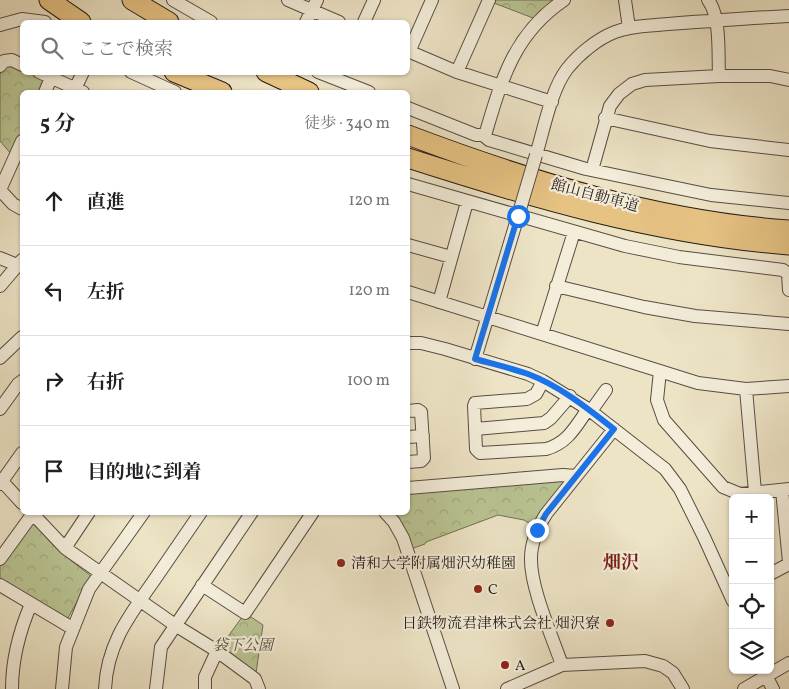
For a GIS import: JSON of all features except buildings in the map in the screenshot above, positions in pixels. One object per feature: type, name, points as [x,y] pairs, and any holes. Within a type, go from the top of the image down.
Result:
[{"type":"highway","points":[[49,0],[78,20]]},
{"type":"highway","points":[[132,0],[167,20]]},
{"type":"highway","points":[[181,75],[217,90]]},
{"type":"highway","points":[[272,75],[305,90]]},
{"type":"highway","name":"館山自動車道","points":[[410,137],[522,175],[644,209],[758,228],[789,230]]},
{"type":"highway","name":"館山自動車道","points":[[410,159],[507,190],[604,216],[686,232],[789,245]]},
{"type":"street","points":[[172,0],[207,20]]},
{"type":"street","points":[[288,0],[335,20]]},
{"type":"street","points":[[365,20],[374,0]]},
{"type":"street","points":[[410,47],[432,0]]},
{"type":"street","points":[[457,72],[490,0]]},
{"type":"street","points":[[483,135],[486,132],[500,86],[512,58],[523,40],[538,22],[553,7],[564,0]]},
{"type":"street","points":[[625,0],[629,28]]},
{"type":"street","points":[[708,0],[716,20],[719,76]]},
{"type":"street","points":[[475,359],[552,102],[567,70],[586,50],[615,32],[629,28],[789,16]]},
{"type":"street","points":[[0,25],[22,19],[30,20]]},
{"type":"street","points":[[410,52],[457,72],[552,102]]},
{"type":"street","points":[[0,66],[4,61],[12,60],[20,64]]},
{"type":"street","points":[[45,75],[77,90]]},
{"type":"street","points":[[79,90],[82,75]]},
{"type":"street","points":[[138,75],[171,90]]},
{"type":"street","points":[[326,75],[364,90]]},
{"type":"street","points":[[592,170],[605,118],[610,106],[619,94],[632,84],[645,80],[719,76],[770,76],[789,80]]},
{"type":"street","points":[[46,90],[51,78]]},
{"type":"street","points":[[410,109],[476,135],[483,135],[489,140],[592,170],[711,195],[789,203]]},
{"type":"street","points":[[605,118],[710,141],[789,150]]},
{"type":"street","points":[[20,145],[0,190],[13,204],[20,208]]},
{"type":"street","points":[[410,185],[626,246],[679,257],[783,270],[788,274],[789,290]]},
{"type":"street","points":[[439,302],[467,202]]},
{"type":"street","points":[[542,334],[574,232]]},
{"type":"street","points":[[410,246],[451,258]]},
{"type":"street","points":[[0,258],[20,265]]},
{"type":"street","points":[[0,286],[20,266]]},
{"type":"street","points":[[556,286],[644,307],[695,316],[789,324]]},
{"type":"street","points":[[410,293],[698,383],[746,389],[789,386]]},
{"type":"street","points":[[0,358],[20,338]]},
{"type":"street","points":[[410,343],[421,343],[528,374],[570,396],[590,410],[665,469],[680,489],[729,591]]},
{"type":"street","points":[[660,371],[657,400],[664,420],[723,487],[740,494],[785,489],[789,563],[774,572]]},
{"type":"street","points":[[543,381],[536,394],[527,399],[475,403],[476,449],[482,454],[546,449],[561,444],[606,390]]},
{"type":"street","points":[[0,409],[20,382]]},
{"type":"street","points":[[746,389],[755,492]]},
{"type":"street","points":[[475,430],[544,423],[551,418],[570,396]]},
{"type":"street","points":[[410,411],[418,410],[421,412],[423,436],[422,461],[410,462]]},
{"type":"street","points":[[562,665],[537,594],[531,557],[537,530],[546,514],[614,429]]},
{"type":"street","points":[[410,437],[423,436]]},
{"type":"street","points":[[20,456],[1,482],[20,501]]},
{"type":"street","points":[[410,488],[563,475],[576,476]]},
{"type":"street","points":[[0,560],[32,515]]},
{"type":"street","points":[[35,515],[65,548],[217,651],[255,679],[259,689]]},
{"type":"street","points":[[65,548],[87,515]]},
{"type":"street","points":[[62,689],[66,647],[89,589],[102,574],[142,515]]},
{"type":"street","points":[[105,689],[106,674],[113,648],[125,621],[199,515]]},
{"type":"street","points":[[156,689],[162,647],[250,515]]},
{"type":"street","points":[[202,585],[245,613],[311,515]]},
{"type":"street","points":[[388,515],[394,522],[402,538],[453,689]]},
{"type":"street","points":[[0,585],[72,628]]},
{"type":"street","points":[[12,689],[6,670],[20,628],[31,604]]},
{"type":"street","points":[[205,689],[205,677],[217,651]]},
{"type":"street","points":[[507,689],[562,665],[632,661],[654,662],[663,666],[673,673],[683,689]]},
{"type":"street","points":[[774,670],[789,663]]},
{"type":"street","points":[[744,689],[764,674],[773,689]]},
{"type":"green space","points":[[496,0],[555,0],[533,18],[494,3]]},
{"type":"green space","points":[[8,64],[20,67],[20,75],[36,75],[44,81],[40,90],[20,90],[20,136],[12,155],[0,141],[0,74]]},
{"type":"green space","points":[[566,481],[532,525],[524,520],[498,515],[411,549],[392,515],[410,515],[410,491]]},
{"type":"green space","points":[[29,519],[60,552],[91,576],[68,618],[63,618],[0,581],[0,559]]},
{"type":"green space","name":"袋下公園","points":[[245,613],[263,625],[256,673],[219,649]]},
{"type":"place","name":"清和大学附属畑沢幼稚園","points":[[341,563]]},
{"type":"place","name":"C","points":[[478,589]]},
{"type":"place","name":"日鉄物流君津株式会社 畑沢寮","points":[[610,623]]},
{"type":"place","name":"A","points":[[505,665]]},
{"type":"district","name":"畑沢","points":[[621,562]]},
{"type":"route","points":[[518,216],[475,359],[528,374],[543,381],[570,396],[614,429],[546,514],[537,530]]}]
